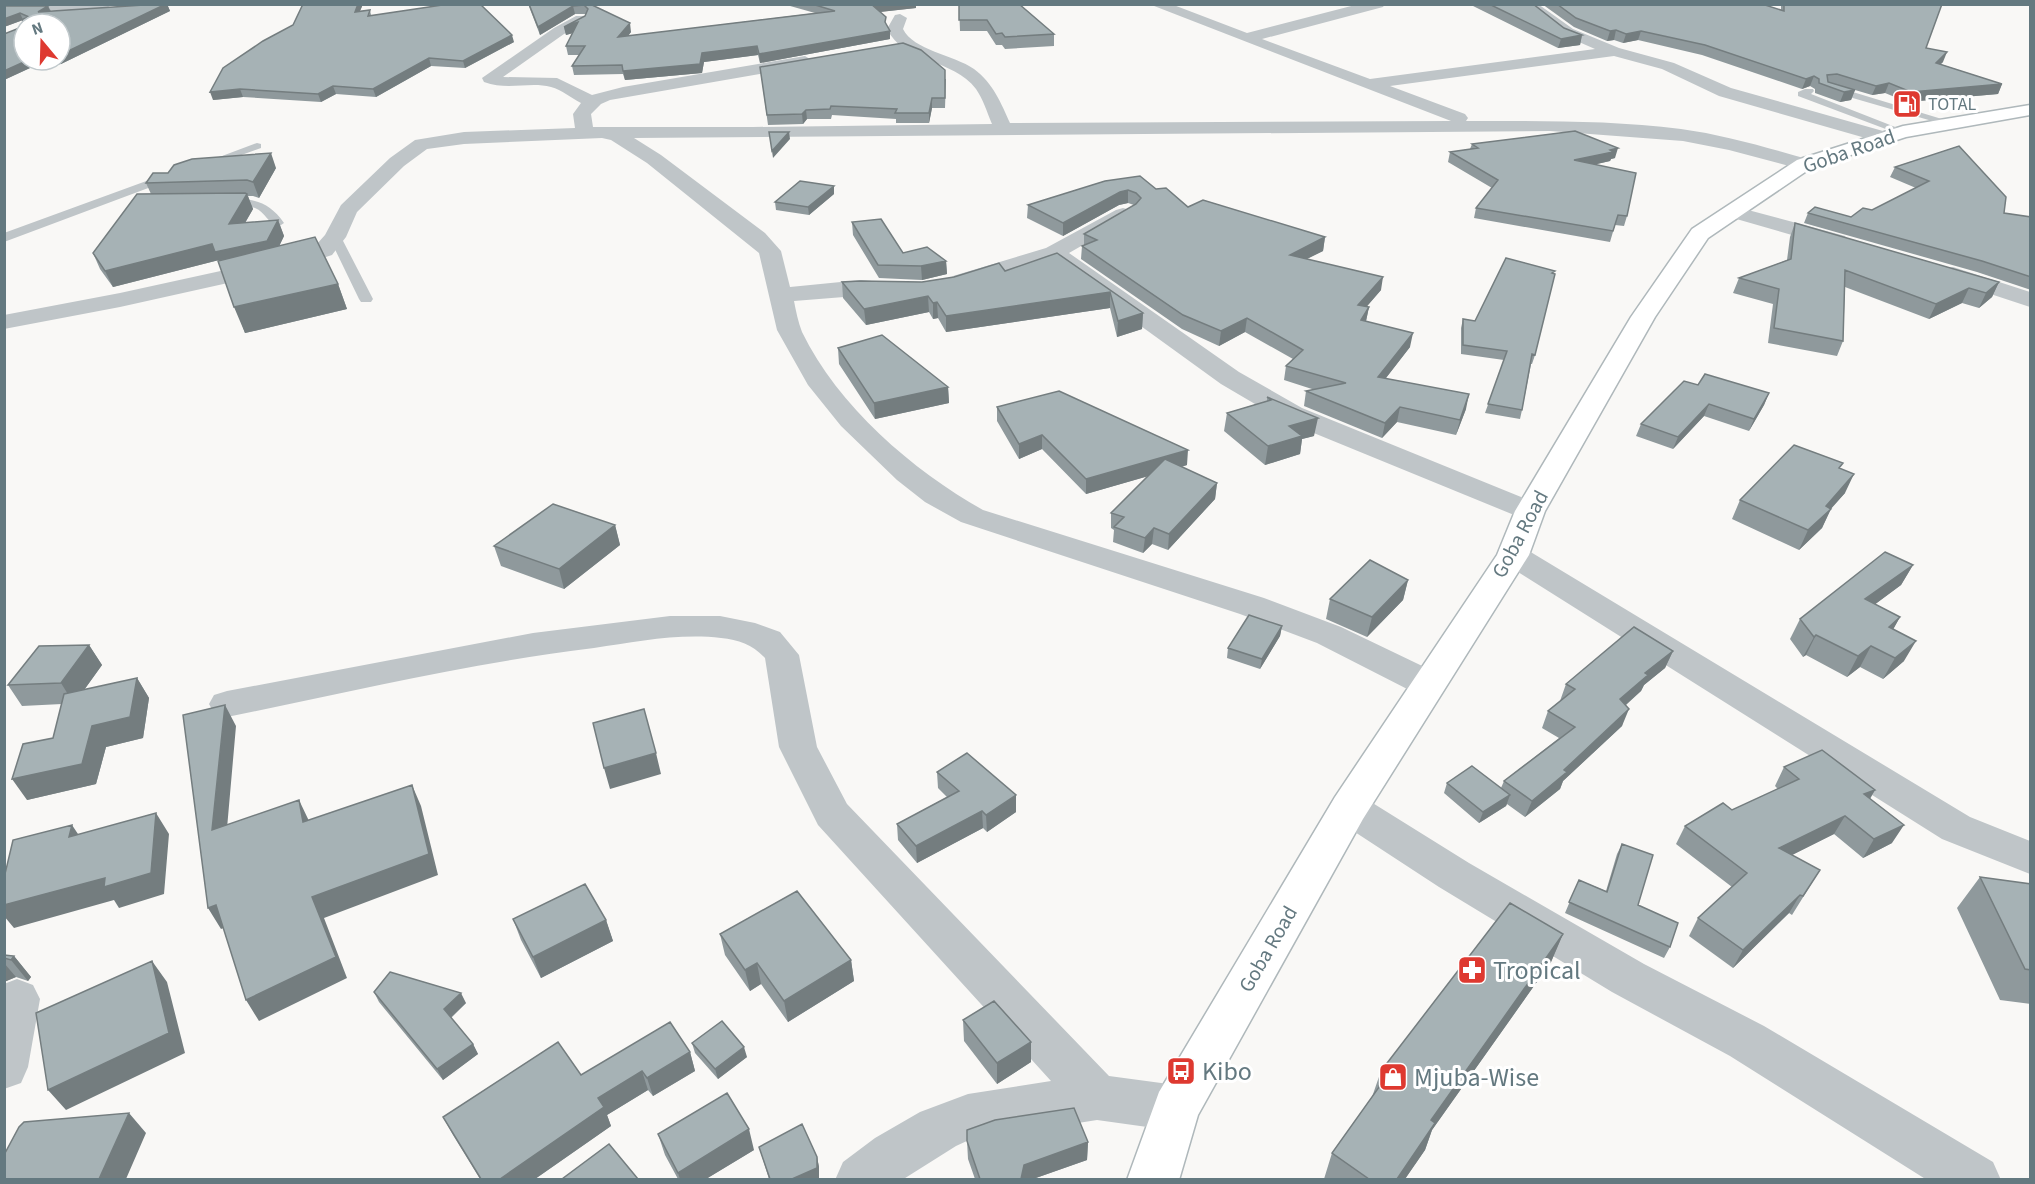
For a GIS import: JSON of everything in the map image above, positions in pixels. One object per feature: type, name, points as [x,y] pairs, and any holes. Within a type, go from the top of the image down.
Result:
[{"type":"main road","name":"Goba Road","points":[[1153,1179],[1176,1108],[1349,808],[1512,555],[1530,511],[1643,317],[1700,234],[1804,164],[1893,135],[2031,110]]},
{"type":"street","points":[[4,7],[119,4]]},
{"type":"street","points":[[1156,4],[1478,125]]},
{"type":"street","points":[[1246,38],[1378,4]]},
{"type":"street","points":[[1528,4],[1568,32],[1613,51],[1668,66],[1725,92],[1825,122],[1893,135]]},
{"type":"street","points":[[72,14],[103,6]]},
{"type":"street","points":[[1311,6],[1334,15]]},
{"type":"street","points":[[900,18],[895,29],[905,44]]},
{"type":"street","points":[[581,19],[559,31],[490,78],[501,81],[558,83],[575,95],[591,101],[623,92],[819,58]]},
{"type":"street","points":[[887,47],[905,44],[945,59],[975,78],[984,88],[1003,129]]},
{"type":"street","points":[[1369,84],[1613,51]]},
{"type":"street","points":[[591,101],[582,114],[593,132],[618,136],[654,159],[771,251],[789,330],[817,379],[851,420],[907,474],[936,496],[972,516],[1252,606],[1329,635],[1428,684]]},
{"type":"street","points":[[4,322],[48,315],[286,263],[324,250],[335,237],[348,209],[397,162],[422,144],[464,138],[593,132],[860,133],[1003,129],[1550,126],[1662,132],[1733,144],[1804,164]]},
{"type":"street","points":[[938,286],[1054,253],[1127,211]]},
{"type":"street","points":[[1733,212],[1856,247]]},
{"type":"street","points":[[1054,253],[1230,378],[1292,414],[1530,511]]},
{"type":"street","points":[[1934,269],[2031,300]]},
{"type":"street","points":[[780,295],[861,286],[909,288]]},
{"type":"street","points":[[1512,555],[1688,661],[1833,754],[1956,828],[2031,858]]},
{"type":"street","points":[[226,704],[333,685],[419,665],[533,644],[670,627],[720,627],[755,634],[768,640],[782,655],[798,747],[832,814],[1097,1097]]},
{"type":"street","points":[[1349,808],[1454,875],[1628,978],[1747,1041],[1975,1179]]},
{"type":"street","points":[[4,1067],[17,999]]},
{"type":"street","points":[[861,1179],[893,1155],[938,1130],[968,1118],[1097,1097],[1176,1108]]},
{"type":"lane","points":[[1830,88],[1950,123]]},
{"type":"lane","points":[[1809,92],[1803,94],[1893,135]]},
{"type":"lane","points":[[4,238],[256,146]]},
{"type":"lane","points":[[95,203],[128,204]]},
{"type":"lane","points":[[206,204],[259,203],[269,209],[278,223]]},
{"type":"lane","points":[[335,237],[366,299]]},
{"type":"building","points":[[166,4],[72,49],[72,12],[38,12]]},
{"type":"building","points":[[303,4],[358,4],[355,12],[370,10],[368,16],[449,4],[480,4],[512,35],[463,61],[429,58],[373,89],[333,86],[318,94],[240,89],[210,92],[223,68],[263,41],[293,25]]},
{"type":"building","points":[[529,4],[590,4],[630,23],[618,37],[835,11],[812,4],[871,4],[886,17],[885,22],[890,31],[759,54],[757,46],[702,53],[700,64],[623,71],[622,65],[572,66],[585,46],[566,46],[578,22],[564,27],[585,16],[588,9],[584,5],[573,6],[538,27]]},
{"type":"building","points":[[959,4],[1019,4],[1054,34],[1005,37],[1002,33],[996,34],[987,20],[959,20]]},
{"type":"building","points":[[1489,4],[1533,4],[1564,28],[1582,35],[1561,39]]},
{"type":"building","points":[[1557,4],[1762,4],[1784,11],[1784,4],[1942,4],[1926,48],[1947,52],[1936,63],[2002,84],[1911,92],[1889,83],[1876,86],[1837,74],[1827,75],[1828,82],[1855,90],[1844,92],[1819,83],[1819,79],[1814,76],[1806,79],[1705,45],[1641,31],[1626,34],[1616,30],[1610,31],[1576,18]]},
{"type":"building","points":[[4,6],[48,6],[38,12],[12,12],[12,16],[4,19]]},
{"type":"building","points":[[12,31],[12,67],[4,71],[4,34]]},
{"type":"building","points":[[903,43],[921,50],[945,70],[945,98],[932,98],[929,113],[895,113],[897,109],[831,106],[830,109],[806,110],[802,114],[767,115],[760,67]]},
{"type":"building","points":[[1575,131],[1618,148],[1610,150],[1613,152],[1574,160],[1636,173],[1627,216],[1618,215],[1613,231],[1476,208],[1498,180],[1450,152],[1478,148],[1472,144]]},
{"type":"building","points":[[769,132],[789,132],[772,151]]},
{"type":"building","points":[[1959,146],[2006,197],[2004,213],[2031,217],[2031,277],[1982,261],[1808,213],[1815,207],[1851,217],[1863,208],[1872,210],[1929,181],[1895,167]]},
{"type":"building","points":[[271,153],[253,182],[247,180],[146,183],[153,173],[168,173],[174,165],[192,159]]},
{"type":"building","points":[[1140,176],[1156,189],[1166,188],[1188,207],[1203,200],[1325,237],[1290,255],[1383,277],[1358,305],[1369,307],[1361,320],[1413,333],[1378,377],[1469,394],[1460,420],[1400,407],[1385,423],[1306,391],[1346,383],[1286,366],[1303,350],[1247,318],[1221,331],[1183,315],[1082,246],[1097,240],[1084,234],[1136,204],[1141,198],[1136,193],[1128,190],[1120,192],[1063,223],[1028,205],[1105,181]]},
{"type":"building","points":[[800,181],[834,186],[808,207],[775,202]]},
{"type":"building","points":[[137,194],[247,194],[229,224],[278,220],[267,241],[215,252],[212,244],[105,271],[93,253]]},
{"type":"building","points":[[881,219],[903,253],[927,247],[946,261],[921,266],[878,265],[852,222]]},
{"type":"building","points":[[1795,223],[1999,282],[1986,293],[1969,288],[1936,304],[1845,270],[1843,341],[1774,328],[1779,289],[1739,278],[1791,259]]},
{"type":"building","points":[[315,237],[338,284],[234,307],[218,261]]},
{"type":"building","points":[[1057,253],[1143,313],[1118,321],[1110,292],[946,316],[937,302],[933,303],[928,296],[864,309],[842,282],[922,282],[954,277],[999,263],[1005,271]]},
{"type":"building","points":[[1506,258],[1555,271],[1552,273],[1555,274],[1535,355],[1532,354],[1522,410],[1488,404],[1507,351],[1463,345],[1463,319],[1475,321]]},
{"type":"building","points":[[882,335],[948,387],[874,403],[838,348]]},
{"type":"building","points":[[1705,374],[1769,393],[1754,419],[1709,404],[1678,437],[1641,424],[1684,381],[1698,385]]},
{"type":"building","points":[[1059,391],[1188,450],[1086,479],[1042,435],[1019,444],[997,407]]},
{"type":"building","points":[[1267,397],[1318,418],[1289,426],[1302,436],[1268,446],[1227,413],[1271,400]]},
{"type":"building","points":[[1794,445],[1843,463],[1839,468],[1854,474],[1826,506],[1831,509],[1808,530],[1740,500]]},
{"type":"building","points":[[1165,459],[1217,483],[1169,534],[1154,528],[1145,538],[1114,527],[1124,517],[1111,513]]},
{"type":"building","points":[[553,504],[615,525],[559,569],[494,546]]},
{"type":"building","points":[[1885,552],[1913,565],[1865,599],[1900,617],[1889,627],[1916,641],[1895,658],[1871,646],[1858,656],[1816,635],[1814,637],[1800,619]]},
{"type":"building","points":[[1370,560],[1408,580],[1372,617],[1330,599]]},
{"type":"building","points":[[1249,615],[1282,626],[1262,659],[1228,648]]},
{"type":"building","points":[[1634,627],[1673,651],[1645,673],[1648,675],[1620,699],[1629,709],[1564,770],[1567,772],[1532,801],[1504,781],[1575,727],[1548,711],[1575,689],[1566,684]]},
{"type":"building","points":[[89,645],[61,683],[8,685],[39,646]]},
{"type":"building","points":[[137,678],[130,717],[92,726],[82,764],[12,779],[23,744],[53,738],[64,694]]},
{"type":"building","points":[[225,705],[212,830],[299,800],[303,822],[412,785],[429,854],[312,897],[336,957],[246,1000],[216,905],[208,908],[183,715]]},
{"type":"building","points":[[644,709],[656,753],[604,768],[593,723]]},
{"type":"building","points":[[1822,750],[1875,790],[1864,794],[1904,825],[1874,839],[1845,816],[1779,848],[1820,870],[1803,896],[1800,895],[1743,950],[1698,918],[1747,873],[1685,826],[1723,803],[1732,810],[1799,779],[1784,767]]},
{"type":"building","points":[[967,753],[1016,795],[986,815],[982,811],[916,846],[897,824],[959,791],[937,772]]},
{"type":"building","points":[[1472,766],[1510,795],[1483,812],[1447,783]]},
{"type":"building","points":[[156,813],[151,873],[104,887],[105,878],[4,905],[4,878],[13,840],[72,825],[69,837]]},
{"type":"building","points":[[1622,844],[1653,855],[1638,905],[1678,923],[1670,947],[1569,902],[1579,880],[1607,892]]},
{"type":"building","points":[[1980,877],[2031,884],[2031,970],[2025,969]]},
{"type":"building","points":[[585,884],[606,920],[533,957],[513,919]]},
{"type":"building","points":[[797,891],[851,960],[784,1001],[757,963],[745,970],[720,934]]},
{"type":"building","points":[[1510,903],[1563,934],[1431,1120],[1435,1123],[1397,1179],[1369,1179],[1332,1153],[1387,1076],[1381,1071]]},
{"type":"building","points":[[4,955],[14,956],[11,960],[4,958]]},
{"type":"building","points":[[152,961],[169,1033],[48,1090],[36,1013]]},
{"type":"building","points":[[390,972],[461,993],[444,1009],[473,1044],[437,1069],[374,992]]},
{"type":"building","points":[[994,1001],[1031,1042],[997,1063],[963,1020]]},
{"type":"building","points":[[722,1021],[744,1047],[715,1069],[692,1043]]},
{"type":"building","points":[[670,1022],[690,1052],[647,1078],[642,1071],[598,1098],[604,1107],[500,1179],[481,1179],[443,1117],[558,1042],[581,1075]]},
{"type":"building","points":[[727,1093],[749,1129],[678,1173],[658,1134]]},
{"type":"building","points":[[1074,1108],[1088,1142],[1024,1165],[1021,1179],[980,1179],[967,1141],[967,1130],[995,1120]]},
{"type":"building","points":[[129,1113],[99,1179],[4,1179],[4,1155],[24,1122]]},
{"type":"building","points":[[802,1124],[817,1157],[817,1168],[792,1179],[770,1179],[759,1147]]},
{"type":"building","points":[[609,1144],[638,1179],[562,1179]]},
{"type":"place","name":"TOTAL","points":[[1907,104]]},
{"type":"place","name":"Tropical","points":[[1472,970]]},
{"type":"place","name":"Kibo","points":[[1181,1071]]},
{"type":"place","name":"Mjuba-Wise","points":[[1393,1077]]}]
